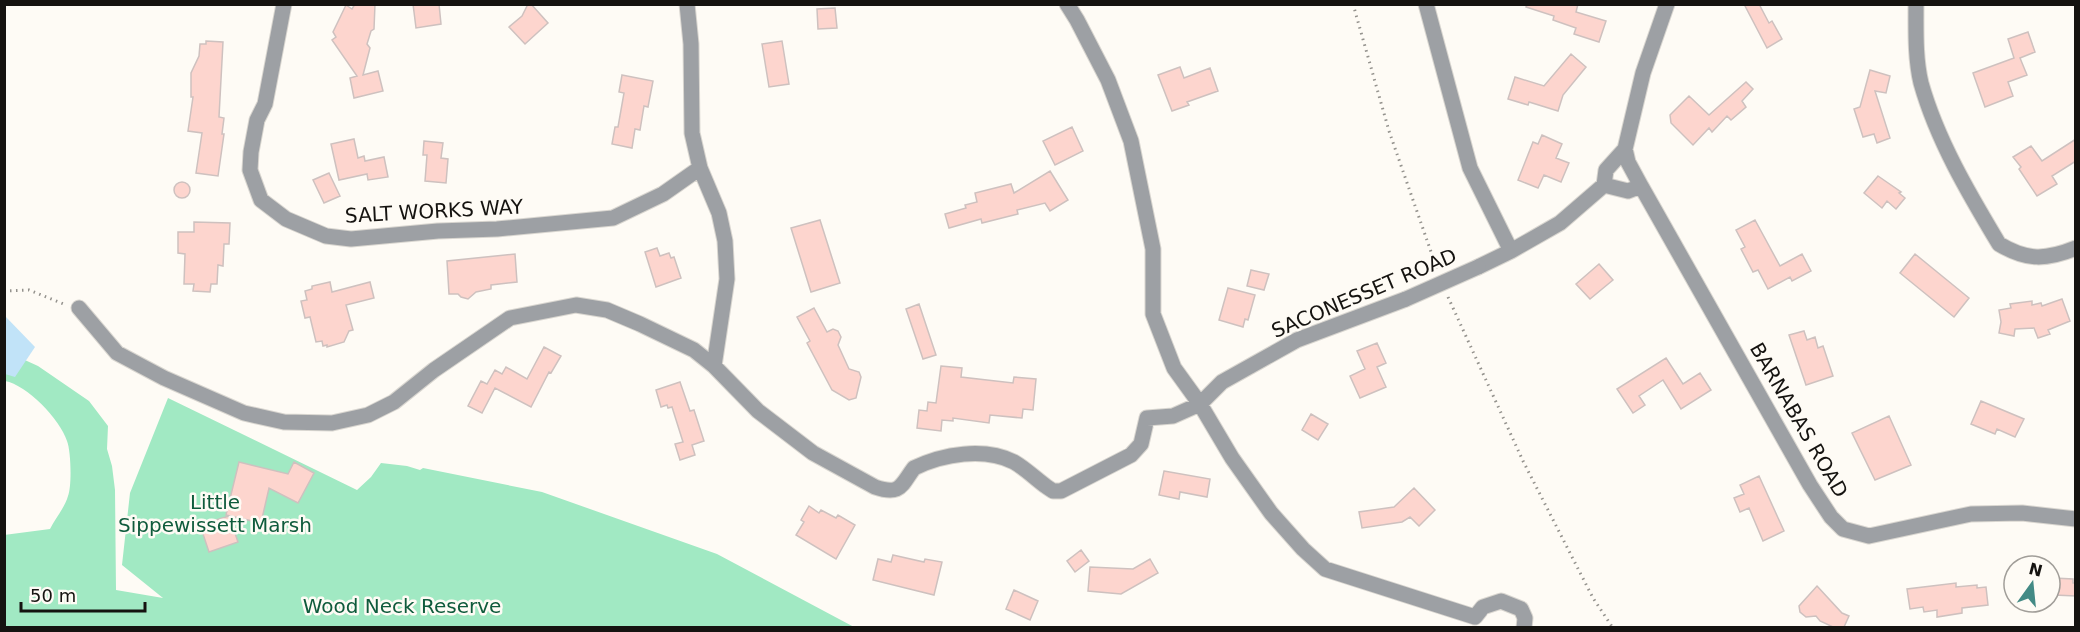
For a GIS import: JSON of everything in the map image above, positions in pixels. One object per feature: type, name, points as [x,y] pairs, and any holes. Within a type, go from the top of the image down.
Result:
[{"type":"street","name":"SALT WORKS WAY","points":[[284,4],[265,104],[257,120],[250,170],[261,200],[286,219],[326,236],[351,239],[613,218],[663,194],[700,168]]},
{"type":"street","points":[[687,4],[691,44],[692,133],[700,168],[719,213],[726,241],[728,279],[714,366]]},
{"type":"street","points":[[1067,4],[1108,80],[1131,141],[1153,249],[1153,314],[1174,368],[1200,404],[1232,458],[1271,513],[1303,549],[1325,569],[1476,622],[1483,608],[1501,601],[1521,609],[1525,618],[1524,627]]},
{"type":"street","points":[[1426,4],[1470,168],[1511,251]]},
{"type":"street","name":"SACONESSET ROAD","points":[[73,307],[117,353],[129,361],[244,413],[284,422],[332,423],[368,415],[394,402],[434,370],[510,318],[576,305],[607,310],[694,350],[714,366],[758,411],[813,453],[875,487],[884,490],[898,490],[906,483],[914,468],[924,463],[975,453],[1012,461],[1053,490],[1064,490],[1131,455],[1141,444],[1147,418],[1173,416],[1200,404],[1222,382],[1297,340],[1406,299],[1478,267],[1560,223],[1604,185],[1606,170],[1625,148],[1643,73],[1667,4]]},
{"type":"street","points":[[1916,4],[1916,33],[1921,81],[1939,135],[1999,244],[2016,254],[2038,258],[2063,254],[2076,248]]},
{"type":"street","name":"BARNABAS ROAD","points":[[1625,148],[1628,162],[1641,186],[1810,485],[1831,517],[1843,529],[1869,536],[1971,514],[2022,513],[2076,519]]},
{"type":"street","points":[[1604,185],[1628,191],[1641,186]]},
{"type":"path","points":[[1353,4],[1389,131],[1439,275]]},
{"type":"path","points":[[4,291],[29,290],[73,307]]},
{"type":"path","points":[[1448,297],[1523,461],[1593,598],[1612,627]]},
{"type":"green space","name":"Little Sippewissett Marsh","points":[[5,351],[38,366],[89,401],[108,426],[107,449],[115,490],[116,590],[163,598],[122,565],[130,493],[168,398],[357,490],[371,477],[381,463],[420,470],[423,468],[542,492],[717,554],[854,627],[5,627],[4,535],[50,529],[68,496],[71,469],[67,441],[50,413],[23,389],[5,381]]},
{"type":"water","points":[[5,316],[35,347],[15,377],[5,374]]},
{"type":"building","points":[[355,4],[375,4],[374,29],[371,31],[367,44],[370,48],[363,75],[378,71],[383,91],[354,98],[350,78],[357,76],[332,40],[336,37],[333,32],[346,5],[352,9]]},
{"type":"building","points":[[413,4],[439,4],[441,24],[416,28]]},
{"type":"building","points":[[528,4],[531,4],[548,23],[525,44],[509,27],[522,16]]},
{"type":"building","points":[[1527,4],[1578,4],[1576,12],[1606,21],[1599,42],[1574,34],[1576,28],[1553,20],[1554,16],[1526,7]]},
{"type":"building","points":[[1744,4],[1759,4],[1769,23],[1772,21],[1782,39],[1767,48]]},
{"type":"building","points":[[835,8],[837,28],[818,29],[817,9]]},
{"type":"building","points":[[2028,32],[2035,52],[2020,58],[2027,75],[2008,82],[2013,96],[1985,107],[1973,73],[2014,58],[2008,39]]},
{"type":"building","points":[[206,41],[223,42],[219,117],[224,118],[222,134],[224,134],[218,176],[196,173],[202,133],[188,131],[193,97],[191,97],[191,73],[199,56],[200,44],[206,44]]},
{"type":"building","points":[[782,41],[789,84],[769,87],[762,44]]},
{"type":"building","points":[[1571,54],[1586,67],[1563,95],[1558,111],[1529,102],[1528,105],[1508,99],[1515,77],[1544,86]]},
{"type":"building","points":[[1180,67],[1184,78],[1210,68],[1218,91],[1187,102],[1189,105],[1172,111],[1158,75]]},
{"type":"building","points":[[1870,70],[1890,76],[1886,93],[1875,91],[1890,138],[1877,143],[1874,134],[1863,137],[1854,109],[1860,107]]},
{"type":"building","points":[[622,75],[653,81],[648,107],[644,106],[640,130],[635,129],[632,148],[612,144],[615,127],[618,127],[624,93],[619,92]]},
{"type":"building","points":[[1746,82],[1753,89],[1742,101],[1746,107],[1731,120],[1727,116],[1712,132],[1709,128],[1693,145],[1671,123],[1670,115],[1689,96],[1709,115]]},
{"type":"building","points":[[1072,127],[1083,151],[1055,165],[1043,141]]},
{"type":"building","points":[[1542,135],[1562,144],[1556,158],[1569,163],[1561,182],[1544,175],[1538,188],[1518,180],[1533,142],[1538,144]]},
{"type":"building","points":[[354,139],[358,158],[364,156],[365,161],[384,157],[388,177],[368,180],[367,174],[339,180],[331,144]]},
{"type":"building","points":[[2076,139],[2076,161],[2052,176],[2057,184],[2037,196],[2013,157],[2031,146],[2042,161]]},
{"type":"building","points":[[424,141],[443,143],[441,158],[448,159],[446,183],[425,181],[427,155],[423,155]]},
{"type":"building","points":[[1050,171],[1068,200],[1050,211],[1045,203],[1017,210],[1018,214],[982,223],[981,219],[949,228],[945,214],[977,202],[975,193],[1011,184],[1014,193]]},
{"type":"building","points":[[329,173],[340,196],[324,203],[313,180]]},
{"type":"building","points":[[1878,176],[1901,192],[1899,193],[1905,198],[1896,209],[1887,201],[1882,208],[1864,193]]},
{"type":"building","points":[[182,182],[190,190],[182,198],[174,190]]},
{"type":"building","points":[[820,220],[840,283],[811,292],[791,228]]},
{"type":"building","points":[[1755,220],[1780,266],[1802,254],[1811,271],[1792,281],[1790,277],[1768,289],[1758,270],[1753,272],[1741,249],[1745,247],[1736,230]]},
{"type":"building","points":[[194,222],[230,223],[229,244],[224,244],[223,266],[218,265],[217,284],[211,284],[210,292],[193,291],[194,284],[184,284],[185,254],[178,253],[178,232],[194,232]]},
{"type":"building","points":[[657,248],[660,256],[669,253],[671,258],[674,257],[681,278],[656,287],[645,252]]},
{"type":"building","points":[[515,254],[517,282],[491,285],[491,289],[476,292],[468,299],[458,294],[449,294],[447,261]]},
{"type":"building","points":[[1915,254],[1969,298],[1954,317],[1900,273]]},
{"type":"building","points":[[1599,264],[1613,280],[1590,299],[1576,284]]},
{"type":"building","points":[[1251,270],[1269,274],[1264,290],[1247,286]]},
{"type":"building","points":[[330,282],[332,292],[370,282],[374,298],[346,305],[353,330],[349,331],[344,342],[327,347],[327,345],[323,346],[322,341],[316,342],[310,317],[305,318],[301,301],[307,300],[305,291],[312,289],[312,286]]},
{"type":"building","points":[[1228,288],[1255,295],[1248,320],[1245,319],[1243,327],[1219,320]]},
{"type":"building","points":[[2062,299],[2070,321],[2048,330],[2050,334],[2038,338],[2034,328],[2015,329],[2014,336],[1999,333],[2001,322],[1999,310],[2011,308],[2010,304],[2032,301],[2032,305],[2041,303],[2042,306]]},
{"type":"building","points":[[919,304],[936,355],[923,359],[906,309]]},
{"type":"building","points":[[814,308],[827,332],[833,329],[838,331],[841,337],[838,345],[849,369],[859,372],[861,377],[856,398],[849,400],[832,390],[807,343],[810,341],[797,317]]},
{"type":"building","points":[[1804,331],[1807,340],[1815,337],[1818,348],[1823,346],[1833,376],[1806,385],[1789,335]]},
{"type":"building","points":[[1377,343],[1386,363],[1377,367],[1386,387],[1360,398],[1350,376],[1365,369],[1357,351]]},
{"type":"building","points":[[544,347],[561,356],[551,373],[549,372],[531,407],[495,388],[482,413],[468,406],[481,381],[487,384],[495,370],[502,374],[506,367],[527,379]]},
{"type":"building","points":[[1666,358],[1683,384],[1700,373],[1711,390],[1681,409],[1663,380],[1639,396],[1645,405],[1633,413],[1617,389]]},
{"type":"building","points":[[941,366],[962,368],[961,377],[1013,383],[1014,377],[1036,379],[1033,410],[1023,409],[1022,418],[990,415],[989,423],[953,418],[953,421],[942,420],[941,431],[917,428],[919,410],[927,411],[928,402],[936,403]]},
{"type":"building","points":[[680,382],[690,411],[694,410],[704,441],[692,445],[695,455],[680,460],[675,444],[683,442],[672,407],[668,408],[667,405],[661,407],[656,390]]},
{"type":"building","points":[[1981,401],[2024,419],[2015,437],[1997,429],[1995,434],[1971,424]]},
{"type":"building","points":[[1311,414],[1328,424],[1318,440],[1302,430]]},
{"type":"building","points":[[1889,416],[1911,465],[1875,480],[1852,433]]},
{"type":"building","points":[[239,462],[288,474],[294,462],[314,473],[298,503],[269,488],[261,523],[226,515]]},
{"type":"building","points":[[1164,471],[1210,479],[1207,497],[1180,492],[1179,499],[1159,495]]},
{"type":"building","points":[[1759,476],[1784,531],[1763,541],[1749,508],[1740,512],[1734,498],[1744,494],[1740,485]]},
{"type":"building","points":[[1414,488],[1435,510],[1419,526],[1410,517],[1402,522],[1362,528],[1359,512],[1394,507]]},
{"type":"building","points":[[809,506],[819,513],[821,510],[836,518],[838,515],[855,525],[836,559],[796,535],[804,522],[801,520]]},
{"type":"building","points":[[229,516],[238,542],[209,552],[200,525]]},
{"type":"building","points":[[1081,550],[1089,561],[1075,572],[1067,561]]},
{"type":"building","points":[[893,555],[924,562],[925,559],[942,562],[934,595],[873,580],[878,559],[891,562]]},
{"type":"building","points":[[1150,559],[1158,573],[1121,594],[1088,591],[1090,567],[1133,569]]},
{"type":"building","points":[[2062,578],[2073,579],[2073,583],[2076,583],[2076,596],[2062,595]]},
{"type":"building","points":[[1956,583],[1956,587],[1977,585],[1977,588],[1986,587],[1988,605],[1962,608],[1962,613],[1937,617],[1937,610],[1924,612],[1923,607],[1910,609],[1907,589]]},
{"type":"building","points":[[1817,586],[1842,613],[1849,616],[1844,627],[1833,627],[1820,621],[1816,616],[1806,617],[1800,612],[1799,606]]},
{"type":"building","points":[[1014,590],[1038,601],[1030,620],[1006,609]]},
{"type":"park label","name":"Wood Neck Reserve","points":[[402,606]]}]
